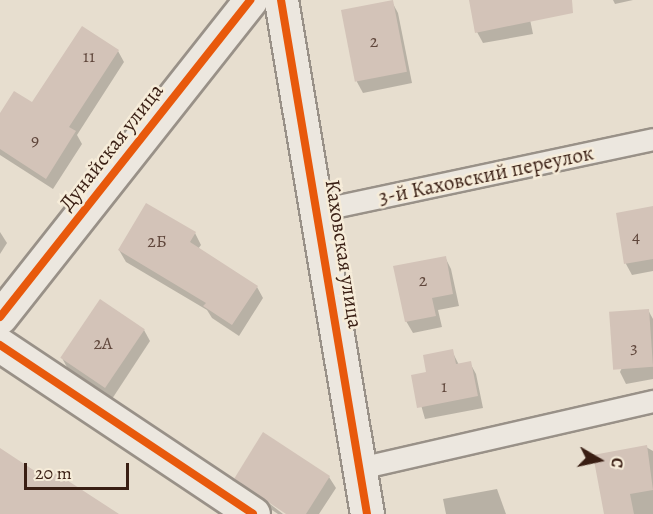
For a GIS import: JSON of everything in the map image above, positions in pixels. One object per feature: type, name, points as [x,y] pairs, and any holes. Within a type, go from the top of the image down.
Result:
[{"type":"street","name":"Дунайская улица","points":[[0,317],[250,0]]},
{"type":"street","name":"Каховская улица","points":[[281,0],[319,210],[368,514]]},
{"type":"street","points":[[0,345],[253,514]]},
{"type":"lane","name":"3-й Каховский переулок","points":[[319,210],[653,139]]},
{"type":"lane","points":[[360,468],[653,401]]},
{"type":"building","points":[[393,0],[407,72],[355,82],[341,10]]},
{"type":"building","points":[[469,0],[572,0],[573,13],[475,33]]},
{"type":"building","points":[[82,26],[119,50],[69,127],[76,131],[46,179],[0,149],[0,113],[14,91],[32,102]]},
{"type":"building","points":[[146,203],[196,232],[190,242],[258,286],[232,325],[203,306],[206,303],[118,250]]},
{"type":"building","points":[[653,206],[653,259],[624,264],[616,213]]},
{"type":"building","points":[[446,256],[453,294],[432,298],[436,316],[405,322],[393,266]]},
{"type":"building","points":[[100,299],[145,329],[105,388],[60,358]]},
{"type":"building","points":[[649,309],[653,367],[613,370],[609,312]]},
{"type":"building","points":[[453,349],[456,364],[471,361],[478,396],[417,408],[411,375],[426,372],[423,355]]},
{"type":"building","points":[[263,432],[330,476],[306,514],[286,514],[234,479]]},
{"type":"building","points":[[647,445],[653,490],[630,494],[634,514],[604,514],[593,455]]},
{"type":"building","points":[[0,448],[50,481],[56,473],[119,514],[0,514]]},
{"type":"cycle path","points":[[0,317],[250,0]]},
{"type":"cycle path","points":[[281,0],[367,514]]},
{"type":"cycle path","points":[[0,345],[253,514]]}]
